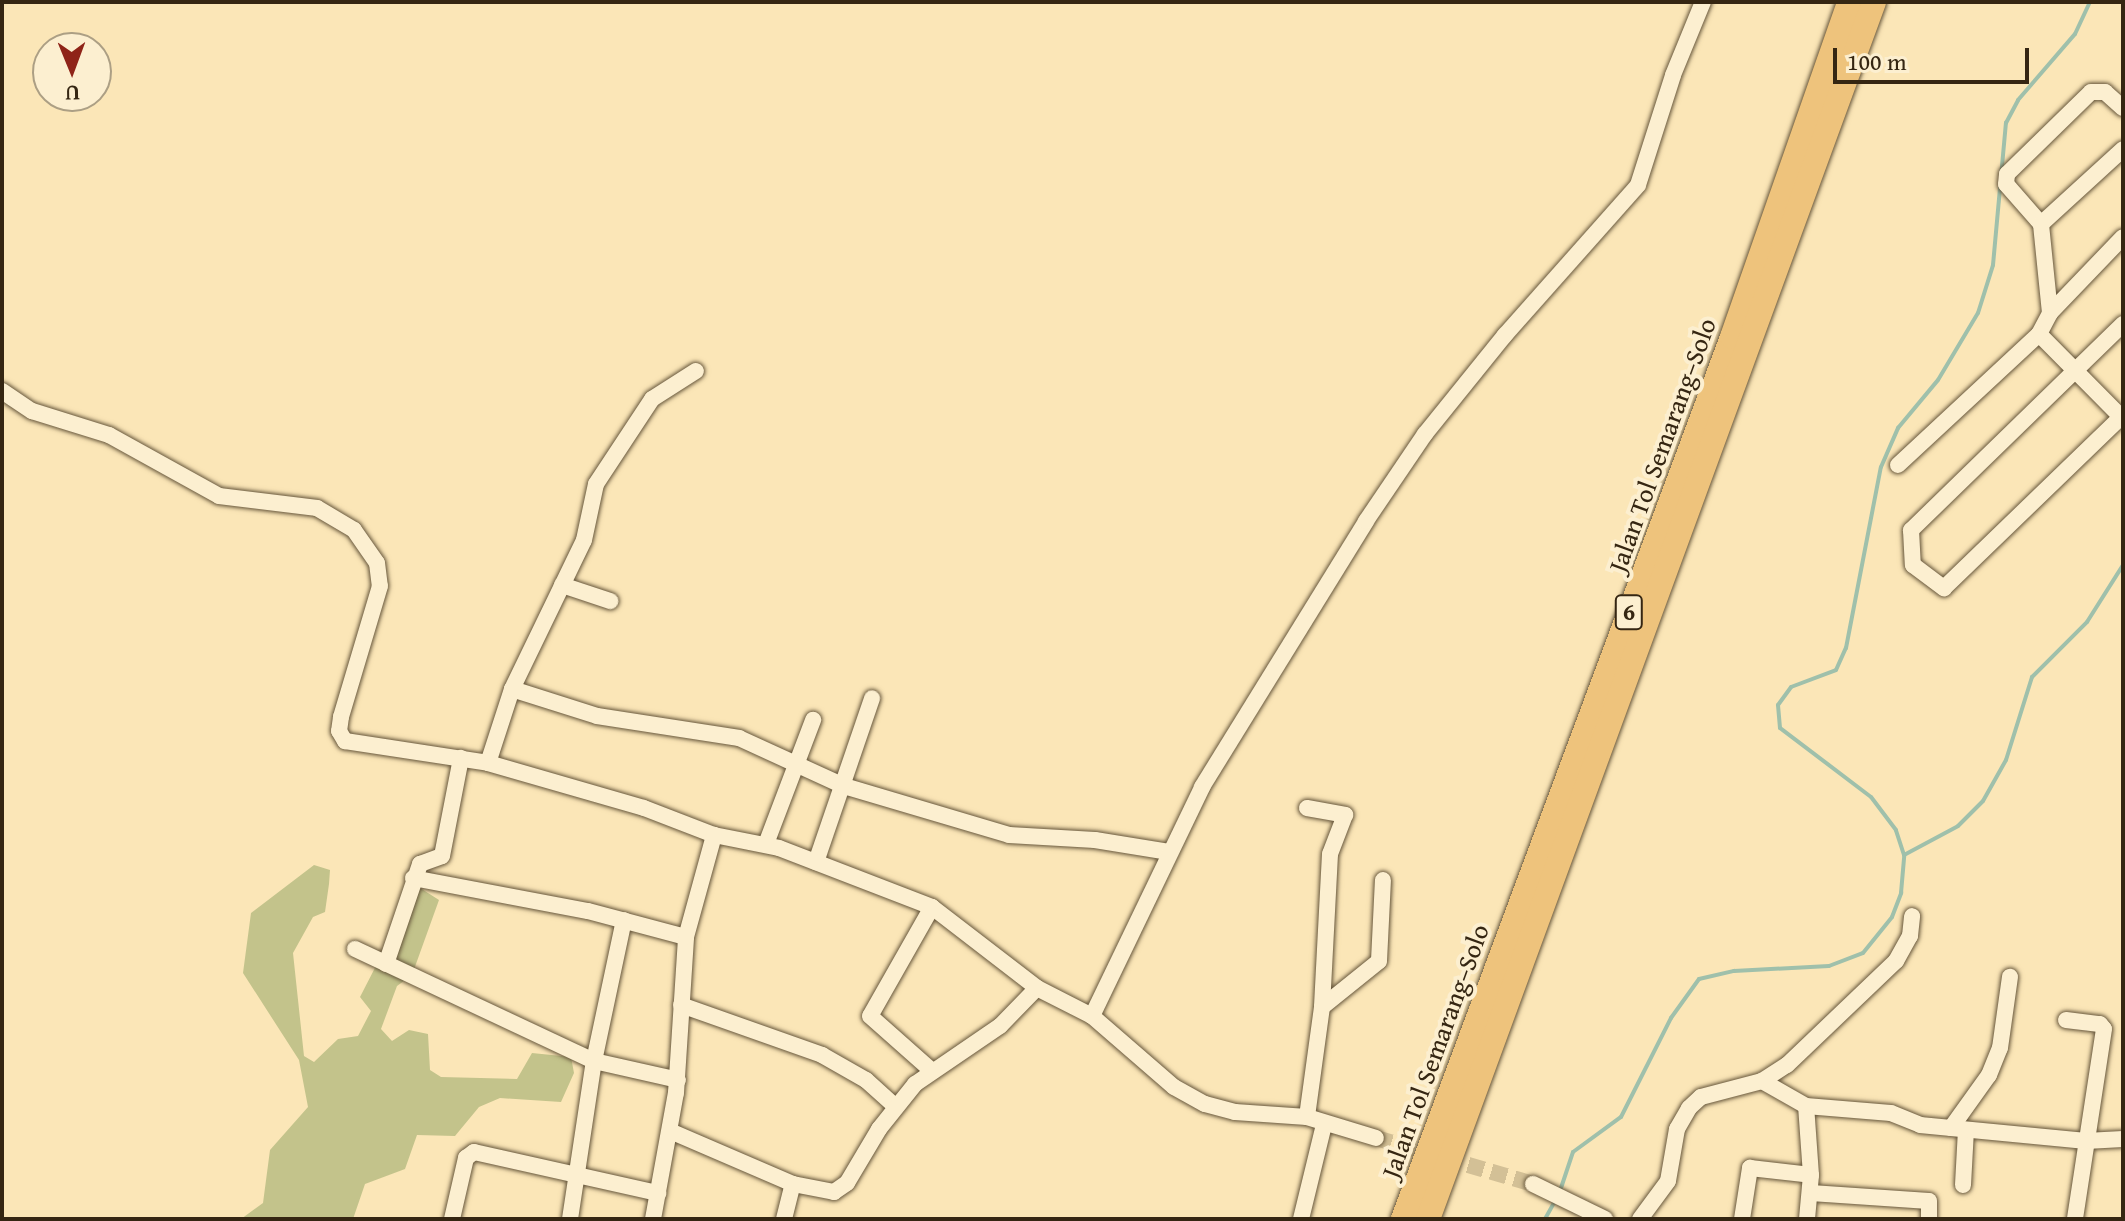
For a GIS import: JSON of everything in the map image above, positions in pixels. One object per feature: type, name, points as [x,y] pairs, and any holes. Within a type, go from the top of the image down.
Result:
[{"type":"highway","name":"Jalan Tol Semarang–Solo","points":[[1403,1219],[1732,337],[1849,2]]},
{"type":"highway","name":"Jalan Tol Semarang–Solo","points":[[1428,1219],[1874,2]]},
{"type":"street","points":[[1092,1016],[1169,852],[1265,681],[1425,434],[1505,335],[1638,185],[1673,75],[1703,2]]},
{"type":"street","points":[[2050,313],[2041,224],[2006,184],[2007,174],[2091,92],[2105,92],[2123,108]]},
{"type":"street","points":[[2041,224],[2123,149]]},
{"type":"street","points":[[1898,465],[2039,334],[2050,313],[2123,237]]},
{"type":"street","points":[[2039,334],[2077,373],[2122,416],[1944,588],[1915,567],[1911,530],[2077,373],[2123,324]]},
{"type":"street","points":[[488,763],[512,689],[584,540],[596,484],[621,440],[663,389],[696,371]]},
{"type":"street","points":[[2,391],[32,411],[109,435],[219,496],[317,508],[354,530],[377,563],[380,586],[341,717],[341,736],[348,742],[488,763],[644,808],[714,835],[766,844],[816,862],[932,907],[1037,988],[1092,1016],[1187,1095],[1235,1112],[1307,1117],[1324,1125],[1376,1138]]},
{"type":"street","points":[[562,585],[610,601]]},
{"type":"street","points":[[512,689],[597,716],[739,738],[793,766],[844,786],[1009,835],[1095,840],[1169,852]]},
{"type":"street","points":[[816,862],[872,698]]},
{"type":"street","points":[[766,844],[813,720]]},
{"type":"street","points":[[386,964],[413,878],[421,863],[442,856],[461,758]]},
{"type":"street","points":[[1307,808],[1345,815],[1330,854],[1322,1007],[1307,1117]]},
{"type":"street","points":[[653,1219],[678,1080],[686,937],[714,835]]},
{"type":"street","points":[[413,878],[624,920],[686,937]]},
{"type":"street","points":[[1322,1007],[1379,961],[1383,880]]},
{"type":"street","points":[[932,907],[870,1016],[932,1071]]},
{"type":"street","points":[[1640,1219],[1668,1181],[1677,1129],[1689,1108],[1720,1089],[1762,1081],[1787,1065],[1896,961],[1910,936],[1912,916]]},
{"type":"street","points":[[570,1219],[594,1061],[624,920]]},
{"type":"street","points":[[355,949],[594,1061],[678,1080]]},
{"type":"street","points":[[1963,1185],[1959,1129],[2000,1048],[2010,977]]},
{"type":"street","points":[[670,1131],[793,1184],[820,1194],[834,1192],[847,1183],[895,1106],[932,1071],[1000,1026],[1037,988]]},
{"type":"street","points":[[681,1005],[822,1055],[866,1080],[895,1106]]},
{"type":"street","points":[[2066,1020],[2100,1024],[2104,1029],[2075,1219]]},
{"type":"street","points":[[1762,1081],[1806,1106],[1891,1113],[1920,1125],[2086,1141],[2123,1139]]},
{"type":"street","points":[[1806,1106],[1811,1175],[1807,1219]]},
{"type":"street","points":[[1301,1219],[1324,1125]]},
{"type":"street","points":[[452,1219],[470,1153],[658,1193]]},
{"type":"street","points":[[1742,1219],[1750,1168],[1811,1175]]},
{"type":"street","points":[[784,1219],[793,1184]]},
{"type":"street","points":[[1533,1184],[1574,1200],[1605,1219]]},
{"type":"street","points":[[1811,1193],[1929,1201],[1929,1219]]},
{"type":"green space","points":[[314,865],[330,870],[325,912],[313,917],[293,953],[304,1056],[314,1062],[338,1039],[358,1036],[371,1011],[360,997],[417,886],[439,900],[412,975],[397,986],[381,1029],[392,1041],[409,1030],[428,1034],[430,1070],[441,1077],[517,1079],[532,1053],[571,1057],[574,1073],[561,1102],[500,1098],[479,1107],[455,1136],[417,1135],[405,1169],[365,1184],[353,1219],[241,1219],[263,1203],[270,1150],[308,1107],[299,1060],[243,973],[251,913]]},
{"type":"waterway","points":[[1560,1191],[1573,1152],[1621,1117],[1671,1018],[1699,979],[1734,971],[1829,966],[1863,953],[1892,917],[1901,893],[1904,855],[1896,830],[1871,797],[1780,728],[1778,705],[1791,687],[1836,670],[1846,648],[1881,467],[1898,428],[1938,380],[1978,313],[1993,265],[2006,123],[2018,100],[2075,34],[2090,2]]},
{"type":"waterway","points":[[1904,855],[1958,826],[1983,801],[2006,760],[2032,677],[2087,622],[2123,565]]},
{"type":"waterway","points":[[1545,1219],[1556,1199]]},
{"type":"tunnel","points":[[1376,1138],[1533,1184]]}]
